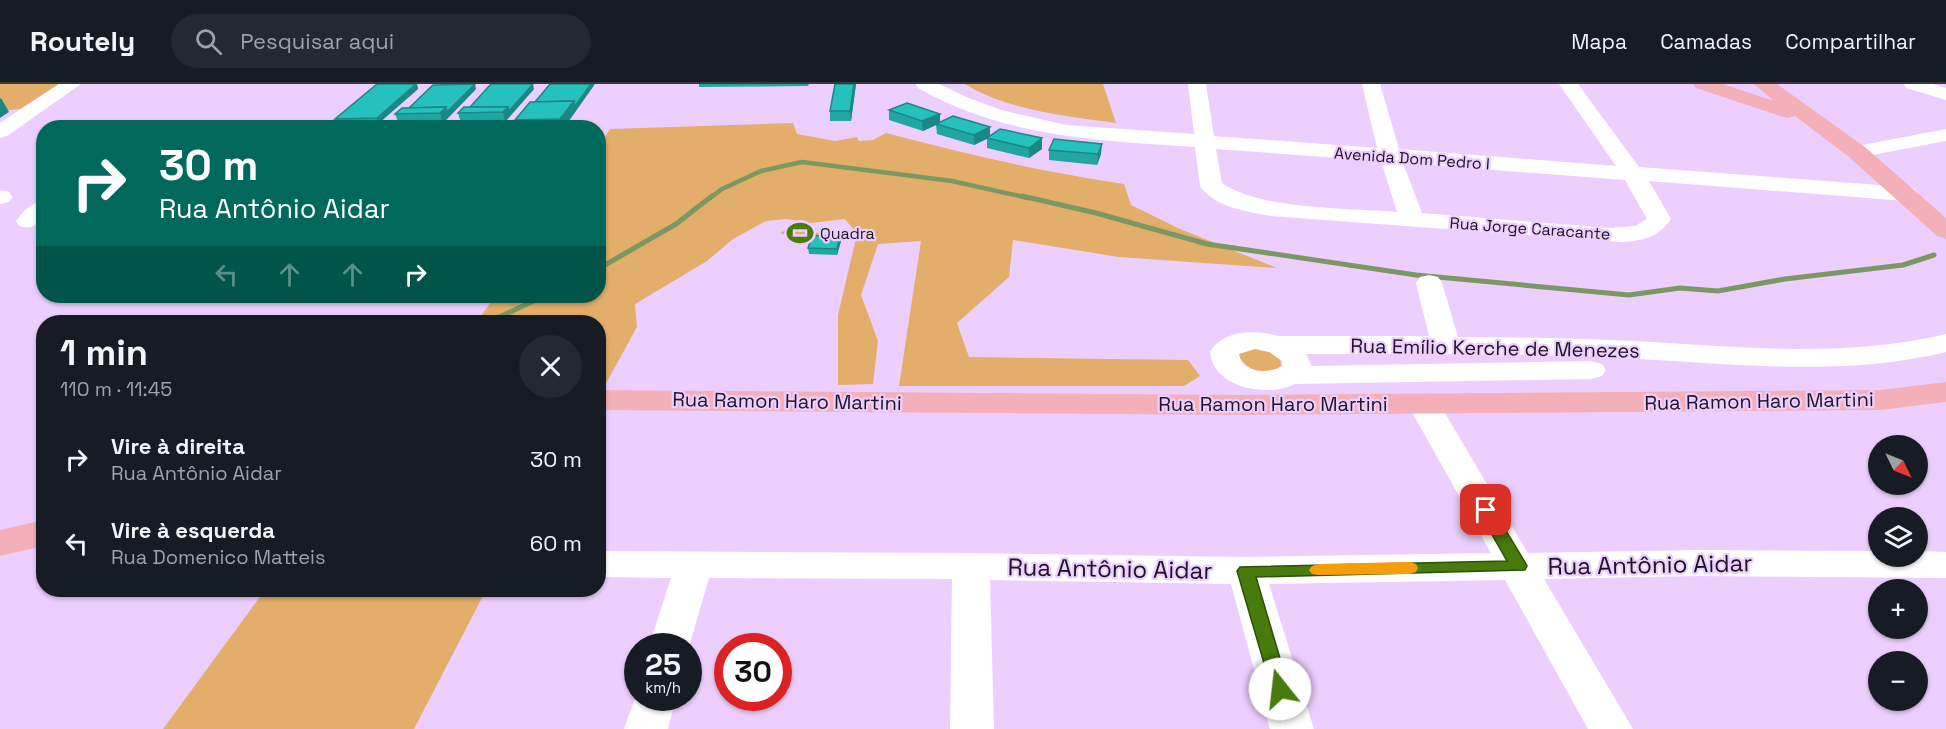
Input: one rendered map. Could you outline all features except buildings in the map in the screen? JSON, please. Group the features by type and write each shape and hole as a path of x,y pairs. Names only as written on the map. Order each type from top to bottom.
{"main road":[{"path":"1703,84 1761,88 1785,100 1821,127"},
{"path":"1761,88 1857,152 1946,231"},
{"name":"Rua Ramon Haro Martini","path":"606,400 1424,405 1881,400 1946,392"},
{"path":"0,543 36,535"}],"street":[{"path":"0,132 72,84"},
{"name":"Avenida Dom Pedro I","path":"925,84 962,103 1002,118 1066,131 1203,138 1900,188"},
{"name":"Avenida Dom Pedro I","path":"951,84 975,98 1067,123 1203,138"},
{"path":"1197,84 1211,186 1224,196 1246,205 1270,209 1412,219 1388,152 1371,84"},
{"name":"Rua Jorge Caracante","path":"1412,219 1609,236 1631,235 1647,230 1656,224 1659,219 1629,168 1568,84"},
{"path":"1912,84 1946,94"},
{"path":"1857,152 1946,135"},
{"path":"1429,284 1446,345"},
{"name":"Rua Emílio Kerche de Menezes","path":"1711,357 1678,368 1292,375 1283,379 1259,380 1235,373 1223,360 1223,354 1227,348 1234,344 1255,340 1278,345 1446,345 1670,352 1711,357 1815,358 1888,355 1922,350 1946,343"},
{"path":"1278,345 1287,350 1297,362 1297,369 1292,375"},
{"path":"1424,405 1611,729"},
{"name":"Rua Antônio Aidar","path":"606,564 971,566 1246,571 1698,563 1946,564"},
{"path":"674,633 694,565"},
{"path":"971,566 972,729"},
{"path":"1246,571 1292,729"},
{"path":"646,729 651,711"}],"shaded area":[{"path":"0,84 59,84 20,109 0,111"},
{"path":"965,84 1103,84 1116,123 1058,115 1019,106 982,93"},
{"path":"793,123 797,134 835,141 857,137 859,141 873,140 886,133 1004,162 1124,184 1131,205 1180,229 1277,268 1119,257 1013,240 1009,277 957,323 969,357 1188,360 1200,376 1184,386 899,386 921,241 878,244 861,295 878,341 873,384 838,385 838,315 857,234 845,219 811,223 786,219 766,221 733,239 707,261 635,304 637,327 606,383 606,315 482,315 490,303 606,303 606,135 610,129"},
{"name":"Quadra","path":"795,225 821,234 806,242 780,233"},
{"path":"1250,348 1264,349 1280,358 1281,366 1270,372 1252,369 1238,356"},
{"path":"260,597 482,597 414,729 163,729"}],"waterway":[{"path":"710,198 722,189 761,171 802,162 952,181 1028,198"},
{"path":"606,264 676,224 712,196"},
{"path":"1022,196 1096,213 1207,244 1416,275 1629,295 1680,288 1718,291 1785,279 1903,265 1934,255"},
{"path":"504,315 529,303"}],"slow traffic":[{"path":"1318,570 1410,568"}],"place":[{"name":"Quadra","path":"800,233"}],"route":[{"path":"1280,689 1246,571 1519,566 1486,510"}]}
